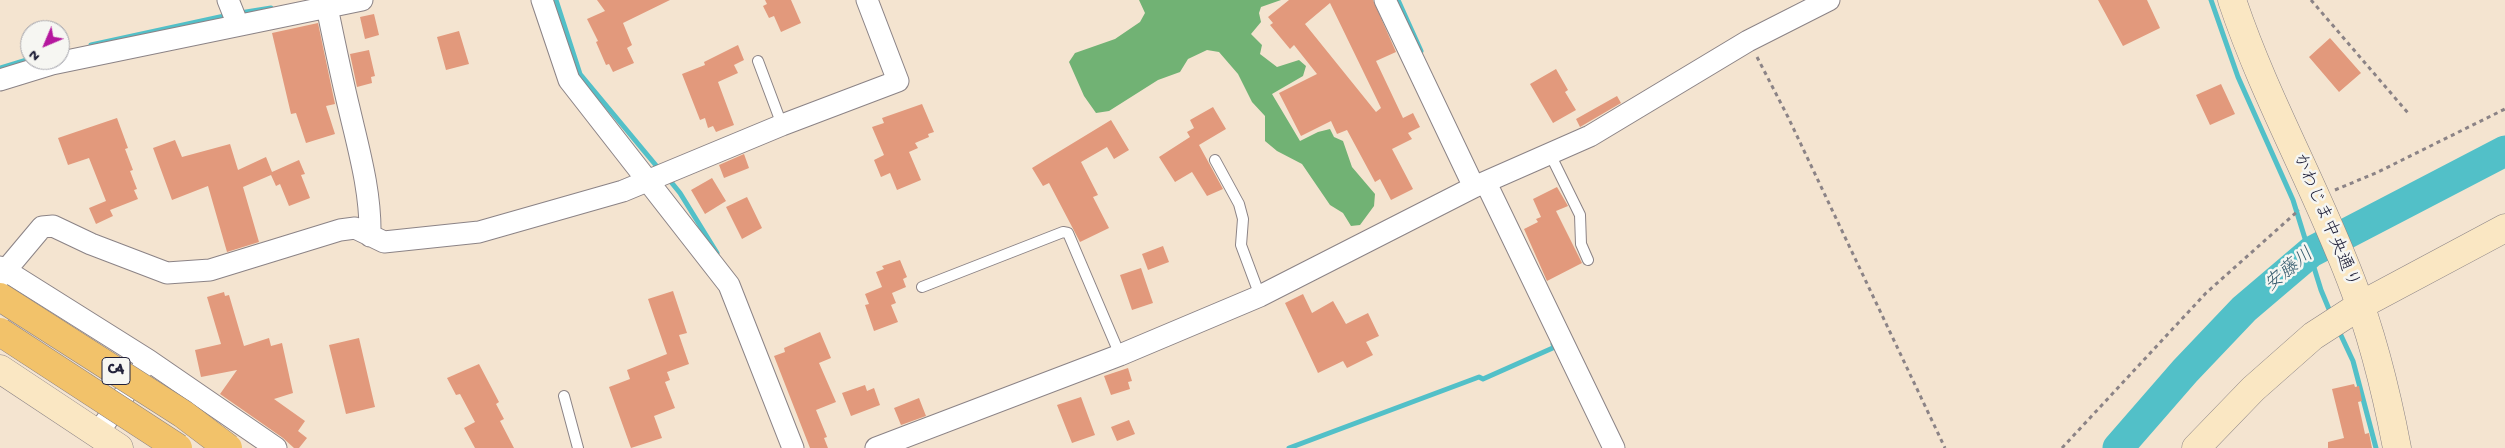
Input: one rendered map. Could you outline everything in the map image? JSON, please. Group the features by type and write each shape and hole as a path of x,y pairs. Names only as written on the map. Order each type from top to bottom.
{"highway":[{"name":"C4","path":"0,297 183,414 228,448"},
{"name":"C4","path":"0,332 178,448"}],"street":[{"path":"228,0 238,25"},
{"path":"0,80 52,64 362,0"},
{"path":"542,0 569,80 729,285 792,448"},
{"path":"276,448 148,360 2,271 42,227 53,226 91,244 167,273 210,270 340,230 356,228 384,242 479,232 622,191 782,125 898,81 867,0"},
{"path":"1385,0 1614,448"},
{"name":"かわじま中央通り","path":"2232,0 2361,305 2384,386 2397,448"},
{"path":"876,448 1120,355 1260,296 1480,185 1590,136 1748,41 1824,1"},
{"path":"327,7 349,108 362,154 370,218 370,236"},
{"path":"2196,448 2253,389 2314,336 2361,305 2505,228"},
{"path":"0,369 109,441 148,360"}],"lane":[{"path":"758,61 782,125"},
{"path":"1550,154 1580,215 1581,244 1588,260"},
{"path":"1215,160 1238,204 1243,219 1241,245 1260,296"},
{"path":"922,287 1063,232 1068,232 1120,355"},
{"path":"564,396 578,448"}],"path":[{"path":"2311,0 2408,113"},
{"path":"1748,41 1788,117 1945,448"},
{"path":"2062,448 2206,293 2293,214 2505,110"}],"green space":[{"path":"1139,0 1281,0 1261,7 1259,13 1261,22 1251,34 1262,45 1260,54 1277,67 1299,60 1306,66 1303,76 1272,94 1300,141 1318,132 1330,129 1334,137 1343,141 1352,167 1375,194 1374,206 1360,225 1351,226 1343,213 1330,205 1302,164 1277,151 1265,141 1265,116 1252,102 1238,74 1219,52 1207,50 1188,59 1180,72 1158,80 1109,111 1096,113 1084,96 1069,62 1075,53 1115,39 1140,22 1145,13"}],"building":[{"path":"597,0 670,0 623,23 632,45 627,48 634,63 613,72 609,64 606,65 596,42 598,41 587,19 605,11"},
{"path":"765,0 791,0 801,23 781,32 774,16 769,18 763,6 767,4"},
{"path":"1289,0 1373,0 1396,52 1376,61 1403,118 1413,113 1420,127 1408,133 1412,139 1392,149 1413,189 1391,200 1380,179 1375,182 1347,130 1337,134 1331,121 1301,136 1279,93 1317,74 1294,45 1290,49 1270,25 1273,23 1268,17","holes":["1330,3 1381,108 1376,112 1305,24"]},
{"path":"2098,0 2147,0 2160,28 2123,46"},
{"path":"374,14 379,35 365,39 360,17"},
{"path":"318,23 335,104 326,106 335,134 306,143 296,113 291,114 272,33"},
{"path":"459,31 469,64 446,70 437,37"},
{"path":"2330,38 2361,73 2339,92 2309,57"},
{"path":"738,45 744,60 734,65 738,73 718,82 734,125 716,132 713,126 708,128 705,118 700,120 682,74 705,65 704,62"},
{"path":"369,50 375,76 371,77 372,83 357,87 350,54"},
{"path":"1556,69 1568,90 1565,92 1576,110 1553,123 1530,84"},
{"path":"2221,84 2235,114 2210,125 2196,95"},
{"path":"1617,96 1621,103 1580,127 1576,119"},
{"path":"922,104 934,132 928,134 929,137 915,143 918,148 909,152 921,180 897,190 890,173 881,177 874,160 884,155 872,127 884,123 882,118"},
{"path":"1213,107 1226,129 1199,145 1223,189 1207,196 1192,172 1175,182 1159,157 1190,137 1187,132 1194,128 1190,120"},
{"path":"117,118 128,148 125,149 133,170 130,171 137,189 134,190 138,199 110,210 113,216 96,224 89,208 106,201 89,158 68,165 58,138"},
{"path":"1111,120 1129,150 1114,159 1107,147 1081,162 1098,195 1093,197 1109,228 1080,242 1049,183 1043,186 1032,168"},
{"path":"175,140 182,157 230,144 238,170 266,157 272,172 299,160 305,174 301,175 310,198 289,206 280,184 276,186 271,175 243,187 259,242 227,252 208,186 172,200 153,148"},
{"path":"744,154 749,168 724,178 719,165"},
{"path":"712,178 726,201 705,214 691,190"},
{"path":"1557,187 1568,206 1556,211 1582,263 1547,281 1524,229 1538,222 1536,219 1541,217 1533,199"},
{"path":"747,197 762,228 742,239 726,207"},
{"path":"1163,246 1169,262 1148,270 1142,254"},
{"path":"900,260 907,277 903,279 906,287 892,293 896,303 891,305 898,322 874,331 865,305 869,304 865,294 882,287 876,272 884,269 882,266"},
{"path":"1141,268 1153,303 1132,310 1120,275"},
{"path":"673,291 687,333 679,335 689,364 667,372 670,380 665,382 675,408 654,416 662,438 631,448 609,387 630,379 627,370 667,354 648,299"},
{"path":"224,292 225,296 229,295 244,346 269,338 271,346 282,343 293,393 274,399 305,421 298,431 307,438 299,448 294,448 283,438 220,394 237,370 201,377 195,350 221,344 207,297"},
{"path":"1303,294 1312,313 1333,301 1346,324 1368,313 1379,336 1366,342 1373,355 1347,368 1343,361 1318,373 1285,303"},
{"path":"820,332 831,358 819,363 836,402 816,410 827,437 824,438 828,448 810,448 774,356 785,352 784,348"},
{"path":"359,338 375,407 346,414 329,345"},
{"path":"479,364 499,402 496,404 504,419 500,421 514,448 475,448 464,428 475,422 460,394 456,395 447,378"},
{"path":"1128,368 1132,381 1128,382 1130,389 1111,395 1104,376"},
{"path":"2354,384 2355,387 2359,386 2362,401 2358,402 2365,434 2369,433 2372,448 2328,448 2328,442 2344,438 2332,389"},
{"path":"865,385 867,391 874,388 880,405 851,416 842,393"},
{"path":"1081,397 1095,435 1072,443 1057,405"},
{"path":"919,398 926,416 901,425 894,408"},
{"path":"1129,420 1135,434 1117,441 1111,427"}],"waterway":[{"path":"556,0 580,74 659,169"},
{"path":"1398,0 1421,51"},
{"path":"2211,0 2238,77 2293,200 2321,290 2331,314"},
{"path":"240,13 271,8"},
{"path":"91,45 229,15"},
{"path":"0,68 20,62"},
{"name":"安藤川","path":"2118,448 2185,371 2244,309 2311,252 2505,151"},
{"path":"667,177 680,193 717,253"},
{"path":"2338,329 2353,361 2376,448"},
{"path":"1289,448 1479,377 1483,379 1555,347 1553,344"}]}
